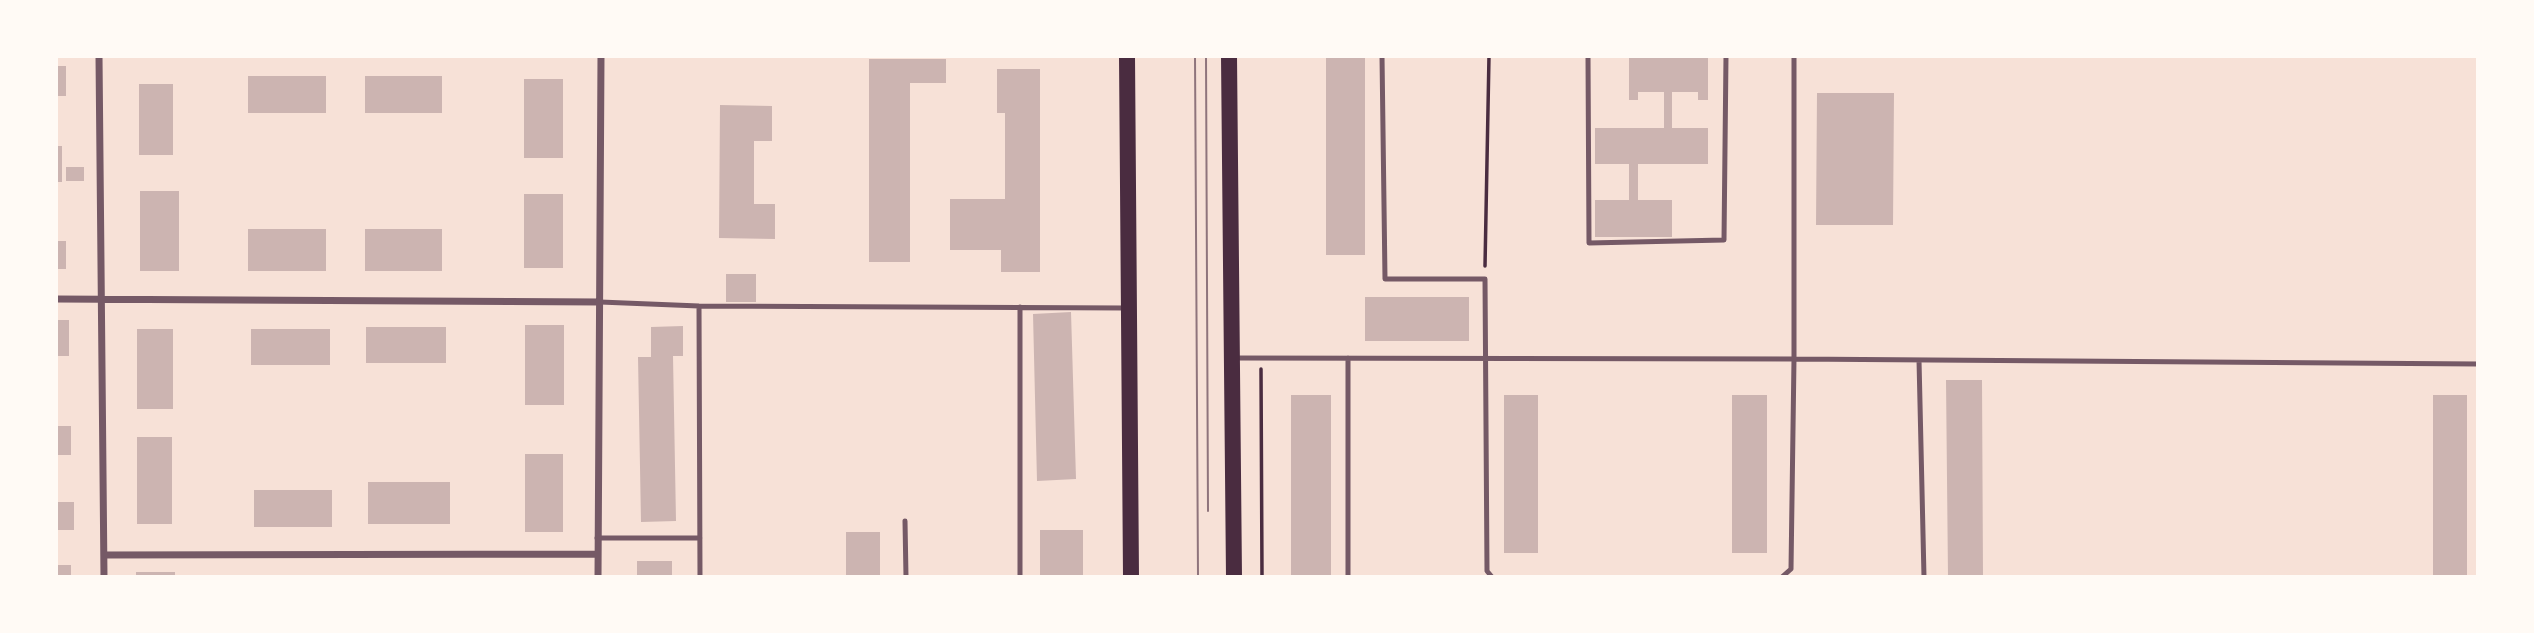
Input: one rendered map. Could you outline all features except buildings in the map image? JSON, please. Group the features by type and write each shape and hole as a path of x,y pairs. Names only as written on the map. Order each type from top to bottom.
{"main road":[{"path":"1127,56 1131,577"},
{"path":"1229,56 1234,577"}],"street":[{"path":"99,56 104,577"},
{"path":"598,577 601,56"},
{"path":"56,299 600,302"},
{"path":"104,555 598,554"}],"lane":[{"path":"1382,56 1385,279 1485,279 1487,571 1492,577"},
{"path":"1588,56 1589,243 1724,240 1726,56"},
{"path":"1782,577 1791,569 1794,56"},
{"path":"600,302 699,306 1127,308"},
{"path":"699,306 700,577"},
{"path":"1020,307 1020,577"},
{"path":"1231,358 2478,364"},
{"path":"1348,358 1348,577"},
{"path":"1919,360 1924,577"},
{"path":"905,522 906,577"},
{"path":"597,538 700,538"}],"path":[{"path":"1485,279 1489,56"},
{"path":"1261,358 1262,577"}],"tram line":[{"path":"1195,56 1198,577"},
{"path":"1206,56 1208,511"}]}
